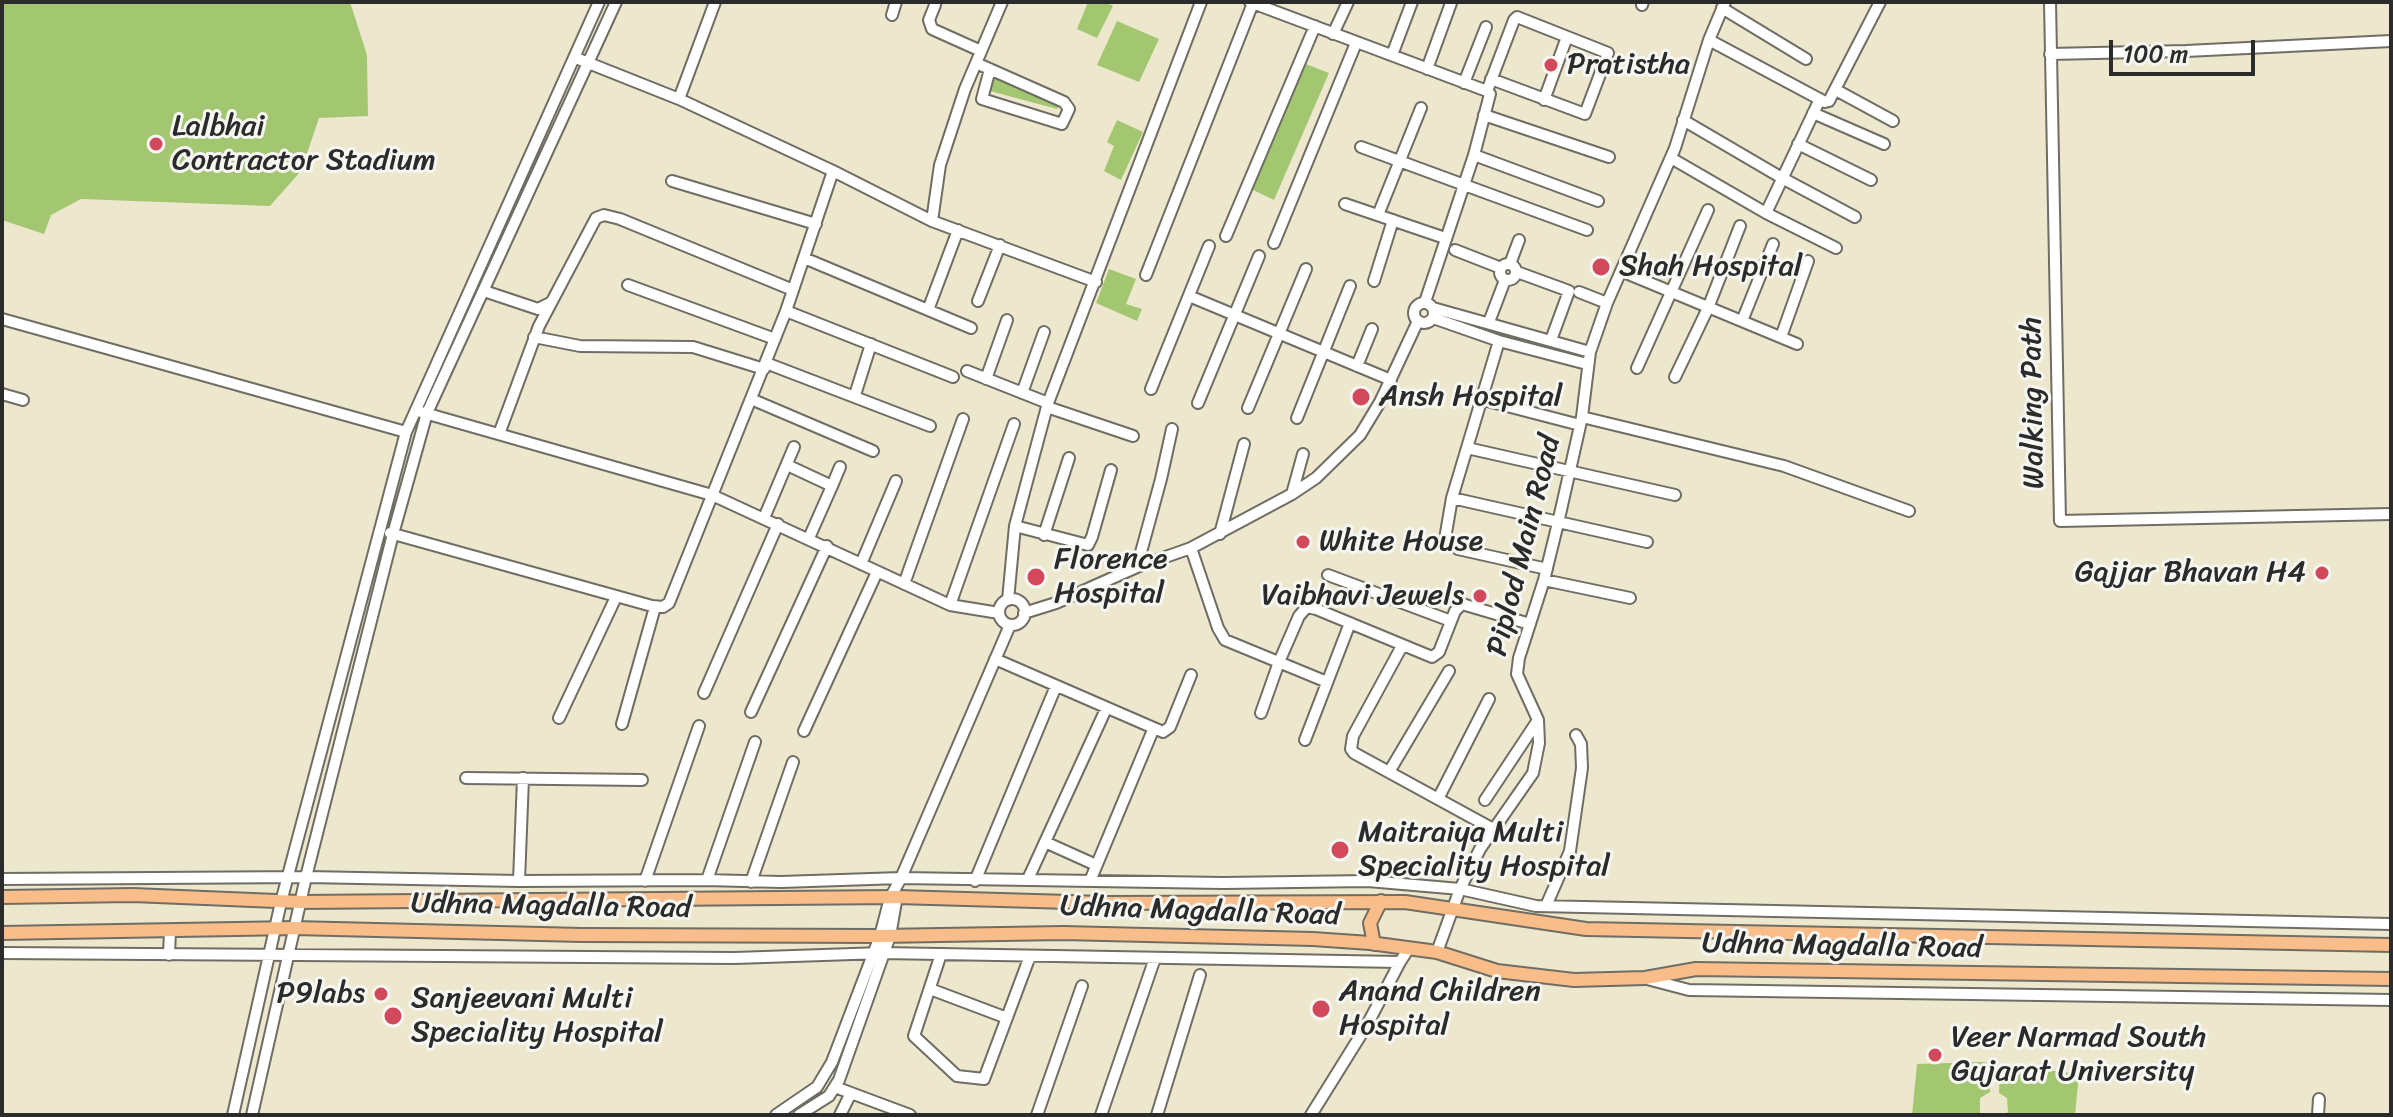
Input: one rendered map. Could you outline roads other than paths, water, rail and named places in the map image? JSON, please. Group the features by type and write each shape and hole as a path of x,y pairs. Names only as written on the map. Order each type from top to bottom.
{"main road":[{"name":"Udhna Magdalla Road","path":"2,897 133,895 281,902 893,897 1104,903 1381,901 1455,908 1586,929 2391,945"},
{"path":"1374,944 1370,923 1381,901"},
{"name":"Udhna Magdalla Road","path":"2,933 276,928 582,935 1063,933 1313,939 1374,944 1437,952 1497,971 1574,980 1645,978 1696,969 2391,979"}],"street":[{"path":"233,1115 287,878 406,432 599,2"},
{"path":"252,1115 306,877 427,413 616,2"},
{"path":"679,99 715,2"},
{"path":"892,15 896,2"},
{"path":"932,221 940,165 976,63 1002,2"},
{"path":"1008,600 1015,526 1048,405 1201,2"},
{"path":"1333,34 1348,2"},
{"path":"1392,55 1412,2"},
{"path":"1709,40 1829,101 1880,2"},
{"name":"Walking Path","path":"2050,2 2060,521 2391,514"},
{"path":"1146,275 1257,3 1487,91"},
{"path":"1427,69 1451,3"},
{"path":"935,5 929,20 932,29 981,51"},
{"path":"1723,5 1806,59"},
{"name":"Piplod Main Road","path":"1437,952 1460,889 1493,829 1533,773 1539,743 1538,720 1517,674 1519,658 1558,523 1581,421 1587,364 1607,303 1671,158 1723,5"},
{"path":"1491,79 1583,114 1587,112 1608,53 1515,18 1491,79 1487,91 1489,100 1474,155 1445,238 1430,309 1424,323 1418,321 1413,312 1415,306 1430,309 1489,322 1590,352"},
{"path":"1226,236 1315,26"},
{"path":"1464,83 1486,27"},
{"path":"1544,100 1567,37"},
{"path":"2050,54 2391,41"},
{"path":"1274,243 1356,43"},
{"path":"576,58 679,99 932,221 1096,282"},
{"path":"976,63 990,69 1068,104 1062,124 982,99 990,69"},
{"path":"1836,90 1893,121"},
{"path":"1766,213 1820,99"},
{"path":"1378,215 1421,108"},
{"path":"1813,113 1884,144"},
{"path":"1484,115 1609,157"},
{"path":"1683,120 1855,217"},
{"path":"1798,144 1871,180"},
{"path":"1361,147 1587,230"},
{"path":"1474,155 1598,201"},
{"path":"1671,158 1766,213 1836,248"},
{"path":"380,531 616,597 663,607 672,597 765,366 833,171"},
{"path":"672,181 816,224"},
{"path":"1345,204 1445,238"},
{"path":"1637,368 1708,210"},
{"path":"499,434 534,337 550,303 592,222 604,215 793,290"},
{"path":"1374,281 1393,220"},
{"path":"1675,377 1708,308 1740,226"},
{"path":"928,310 958,230"},
{"path":"1489,322 1505,280 1512,279 1509,268 1519,240"},
{"path":"1742,321 1773,244"},
{"path":"978,301 1000,245"},
{"path":"1151,389 1209,246"},
{"path":"1455,250 1569,291 1551,340"},
{"path":"1198,403 1259,256"},
{"path":"804,258 971,328"},
{"path":"1781,337 1808,261"},
{"path":"1248,408 1306,269"},
{"path":"1621,271 1797,344"},
{"path":"628,285 775,339"},
{"path":"1297,418 1350,286"},
{"path":"484,291 538,309 550,303"},
{"path":"1579,292 1607,303"},
{"path":"1189,296 1391,380"},
{"path":"1430,309 1499,341 1587,364"},
{"path":"786,311 953,377"},
{"path":"2,319 406,432"},
{"path":"986,379 1007,320"},
{"path":"1024,613 1019,602 1008,600 1001,605 999,613 1002,621 1010,625 1018,623 1024,613 1191,548 1292,494 1338,460 1360,435 1391,380 1418,321"},
{"path":"1357,366 1372,329"},
{"path":"1022,393 1044,332"},
{"path":"534,337 580,346 693,347 855,395 930,426"},
{"path":"1499,341 1452,498 1445,526 1448,540 1466,551 1630,598"},
{"path":"855,395 871,344"},
{"path":"967,371 1133,436"},
{"path":"2,394 23,400"},
{"path":"751,399 873,451"},
{"path":"1480,399 1784,466 1909,511"},
{"path":"415,410 712,495 950,605 999,613"},
{"path":"904,584 963,419"},
{"path":"950,605 1014,424"},
{"path":"1137,567 1172,429"},
{"path":"1220,534 1244,444"},
{"path":"764,518 794,447"},
{"path":"1467,448 1675,495"},
{"path":"1292,494 1303,454"},
{"path":"1044,535 1069,458"},
{"path":"787,465 832,486"},
{"path":"809,538 840,467"},
{"path":"1015,526 1088,545 1111,470"},
{"path":"861,564 896,481"},
{"path":"1452,498 1647,542"},
{"path":"704,693 778,524"},
{"path":"751,712 827,546"},
{"path":"1191,548 1221,636 1231,644 1327,682"},
{"path":"804,731 877,572"},
{"path":"1328,575 1451,621"},
{"path":"559,718 616,597"},
{"path":"1261,713 1279,662 1299,616 1307,607 1423,655 1435,656 1458,606 1467,604 1530,624"},
{"path":"622,724 655,607"},
{"path":"1305,740 1350,623"},
{"path":"776,1115 817,1087 826,1076 885,936 893,897 1010,625"},
{"path":"1402,646 1351,742 1354,753 1493,829"},
{"path":"995,659 1163,732 1170,727 1191,675"},
{"path":"1389,772 1449,671"},
{"path":"975,881 1056,686"},
{"path":"1438,799 1489,699"},
{"path":"1028,879 1106,709"},
{"path":"1485,800 1538,720"},
{"path":"645,881 699,726"},
{"path":"1090,881 1153,730"},
{"path":"1546,906 1570,851 1582,768 1581,744 1576,735"},
{"path":"707,880 755,742"},
{"path":"751,882 793,762"},
{"path":"466,778 642,780"},
{"path":"519,881 523,778"},
{"path":"1045,842 1096,865"},
{"path":"2,879 306,877 751,882 901,878 975,881 1368,881 1460,889 1546,906 2391,924"},
{"path":"169,955 170,930"},
{"path":"1311,1115 1367,1025 1409,948"},
{"path":"2,953 735,958 877,953 1400,962"},
{"path":"799,1115 829,1096 835,1087 877,953"},
{"path":"941,954 914,1036 957,1076 984,1079 1030,956"},
{"path":"1101,1115 1155,958"},
{"path":"1157,1115 1200,975"},
{"path":"1645,978 1689,990 2391,1000"},
{"path":"1037,1115 1082,986"},
{"path":"930,989 1007,1018"},
{"path":"835,1087 910,1115"},
{"path":"840,1115 851,1093"},
{"path":"2318,1115 2319,1099"}],"place":[{"name":"Pratistha","path":"1551,65"},
{"name":"Lalbhai Contractor Stadium","path":"156,144"},
{"name":"Shah Hospital","path":"1601,267"},
{"name":"Ansh Hospital","path":"1361,397"},
{"name":"White House","path":"1303,542"},
{"name":"Gajjar Bhavan H4","path":"2322,573"},
{"name":"Florence Hospital","path":"1036,577"},
{"name":"Vaibhavi Jewels","path":"1480,596"},
{"name":"Maitraiya Multi Speciality Hospital","path":"1340,850"},
{"name":"P9labs","path":"381,994"},
{"name":"Anand Children Hospital","path":"1321,1009"},
{"name":"Sanjeevani Multi Speciality Hospital","path":"393,1016"},
{"name":"Veer Narmad South Gujarat University","path":"1935,1055"}]}
